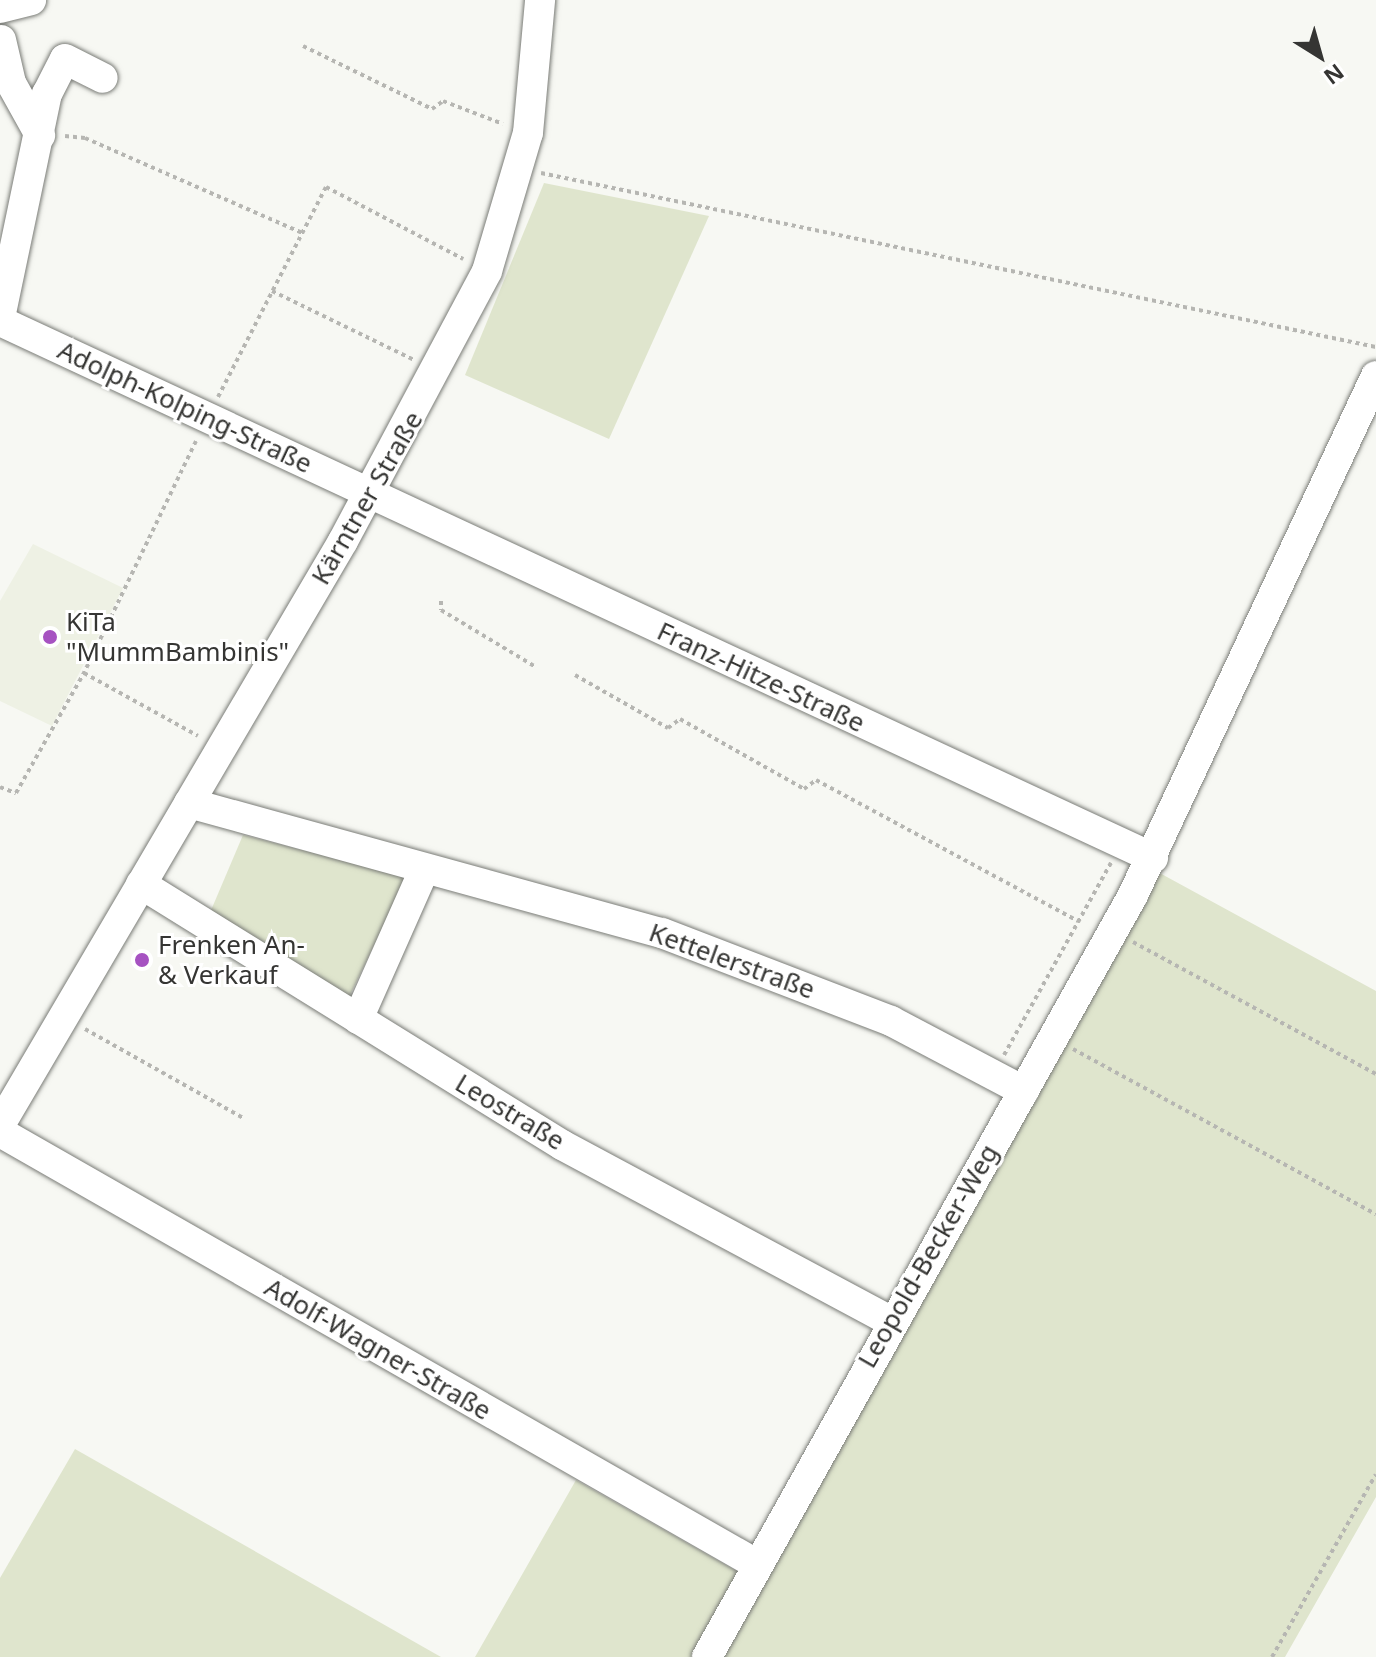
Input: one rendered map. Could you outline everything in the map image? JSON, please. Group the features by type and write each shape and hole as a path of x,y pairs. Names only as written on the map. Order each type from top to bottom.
{"street":[{"path":"0,8 31,0"},
{"name":"Kärntner Straße","path":"0,1125 370,494 487,271 528,133 540,0"},
{"path":"1,40 11,83 40,135"},
{"path":"0,319 47,94 65,59 103,78"},
{"name":"Adolph-Kolping-Straße","path":"0,319 370,494"},
{"name":"Leopold-Becker-Weg","path":"707,1657 889,1320 1024,1091 1153,858 1376,376"},
{"name":"Franz-Hitze-Straße","path":"370,494 1153,858"},
{"name":"Kettelerstraße","path":"189,803 662,933 891,1021 1024,1091"},
{"path":"358,1019 424,870"},
{"name":"Leostraße","path":"141,884 562,1145 889,1320"},
{"name":"Adolf-Wagner-Straße","path":"0,1132 756,1564"}],"path":[{"path":"303,46 432,109 443,101 528,133"},
{"path":"40,135 85,138 302,233"},
{"path":"519,168 1376,347"},
{"path":"0,787 16,793 84,673 207,418 326,187 487,271"},
{"path":"272,291 437,371"},
{"path":"441,601 441,610 536,667"},
{"path":"84,673 220,748"},
{"path":"575,675 668,728 680,719 804,789 816,780 1078,921"},
{"path":"993,1074 1121,844"},
{"path":"1113,932 1376,1074"},
{"path":"65,1018 243,1118"},
{"path":"1053,1039 1376,1214"},
{"path":"1272,1657 1376,1474"}],"shaded area":[{"name":"KiTa \"MummBambinis\"","path":"33,544 123,588 52,726 0,701 0,601"}],"green space":[{"path":"544,183 709,216 609,439 465,375"},
{"path":"243,835 407,877 349,997 209,915"},
{"path":"1156,871 1376,991 1376,1497 1285,1657 475,1657 576,1480 763,1586"},
{"path":"75,1449 441,1657 0,1657 0,1578"}],"place":[{"name":"KiTa \"MummBambinis\"","path":"50,637"},
{"name":"Frenken An- & Verkauf","path":"142,960"}]}
